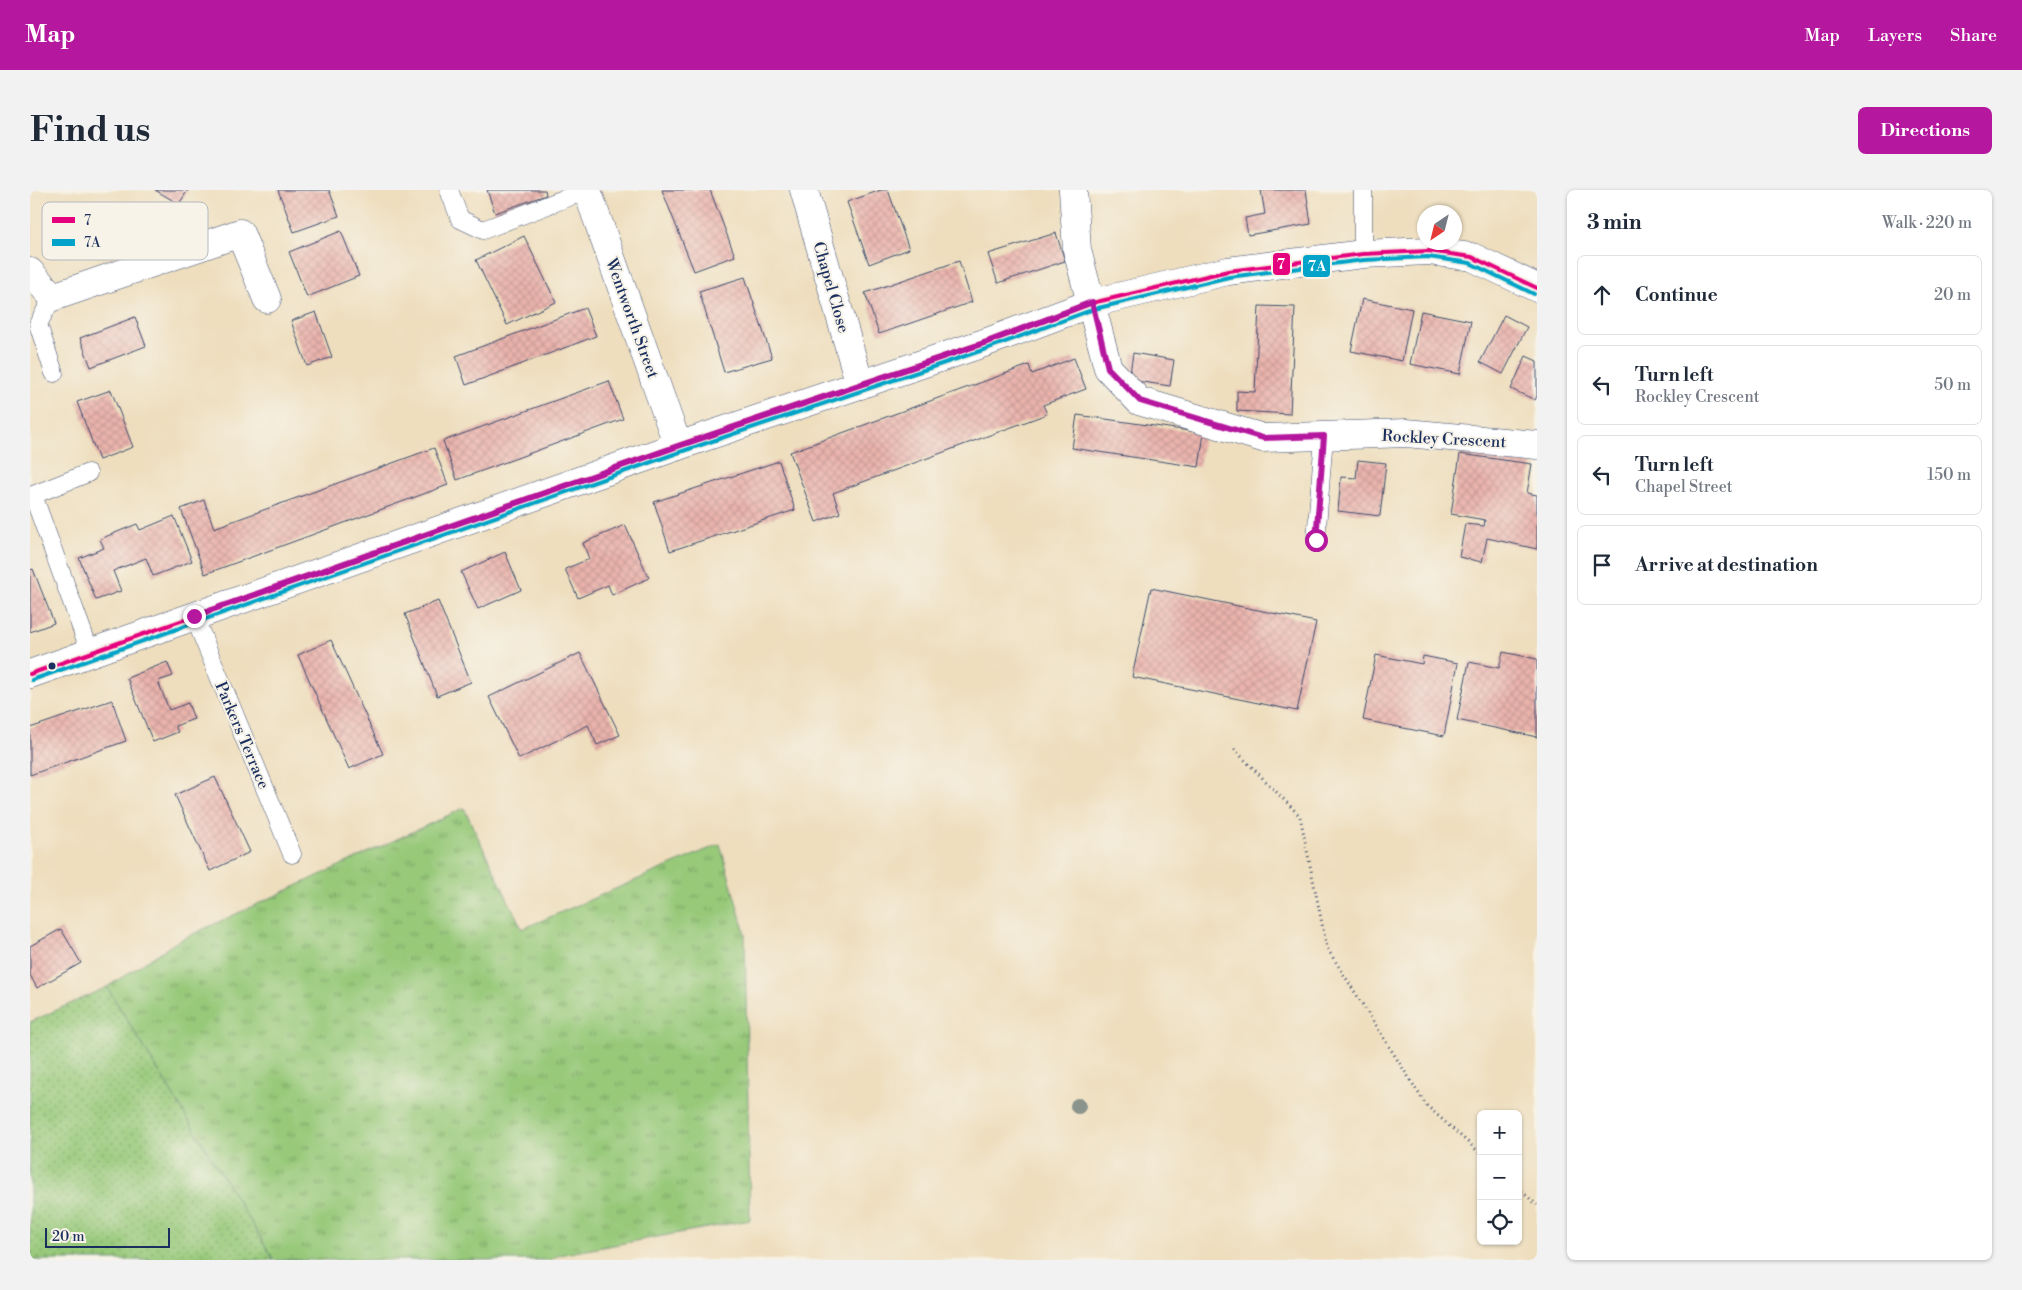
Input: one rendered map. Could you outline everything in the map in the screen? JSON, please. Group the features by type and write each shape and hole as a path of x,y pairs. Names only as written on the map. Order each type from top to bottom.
{"street":[{"name":"Wentworth Street","path":"587,190 678,446"},
{"name":"Chapel Close","path":"804,190 860,385"},
{"name":"Rockley Crescent","path":"1073,190 1077,250 1108,368 1140,401 1263,438 1406,433 1537,444"},
{"path":"208,244 240,233 267,299"},
{"path":"30,674 678,446 987,342 1092,302 1228,271 1363,254 1428,251 1472,257 1537,288"},
{"path":"30,272 54,297 162,260"}],"lane":[{"path":"449,190 460,219 483,230 587,190"},
{"path":"1363,190 1363,254"},
{"path":"54,297 38,324 54,373"},
{"path":"1316,540 1324,436"},
{"path":"88,473 32,495 90,652"},
{"name":"Parkers Terrace","path":"194,616 292,854"}],"path":[{"path":"1234,749 1300,816 1327,948 1426,1105 1477,1150"},
{"path":"1522,1192 1537,1205"}],"green space":[{"path":"464,808 522,929 720,844 745,934 750,1220 559,1255 551,1260 274,1260 107,987 178,941"},
{"path":"107,987 274,1260 30,1260 30,1022"}],"building":[{"path":"155,190 188,190 180,202 176,202"},
{"path":"278,190 329,190 339,216 294,232"},
{"path":"487,190 545,190 546,195 495,213"},
{"path":"662,190 710,190 735,256 694,271"},
{"path":"881,190 888,190 909,249 869,264 847,202"},
{"path":"1261,190 1306,190 1311,224 1248,235 1245,218 1265,214"},
{"path":"341,231 359,276 307,297 289,252"},
{"path":"1056,233 1065,261 998,283 988,254"},
{"path":"524,236 556,302 507,325 476,260"},
{"path":"959,261 972,302 879,334 865,293"},
{"path":"745,277 772,358 724,372 699,291"},
{"path":"1362,299 1412,309 1402,361 1351,351"},
{"path":"1259,306 1295,307 1290,414 1237,411 1237,391 1255,392"},
{"path":"585,308 596,336 466,385 456,356"},
{"path":"1421,311 1471,321 1460,374 1410,364"},
{"path":"316,312 332,357 307,366 291,321"},
{"path":"1504,315 1527,327 1503,374 1480,362"},
{"path":"135,317 146,346 91,367 80,338"},
{"path":"1133,353 1174,360 1170,386 1129,380"},
{"path":"1526,356 1537,361 1537,396 1535,400 1511,389"},
{"path":"1074,358 1086,389 1043,405 1047,414 833,493 840,513 816,522 790,452 1029,365 1032,374"},
{"path":"609,381 623,419 457,480 443,441"},
{"path":"111,390 133,447 99,460 77,402"},
{"path":"1077,415 1204,433 1199,467 1072,448"},
{"path":"434,448 448,485 205,574 181,509 204,500 214,528"},
{"path":"1460,454 1532,464 1527,493 1537,495 1537,549 1487,538 1482,562 1459,557 1465,524 1484,526 1485,520 1451,514"},
{"path":"1358,460 1386,463 1380,516 1338,511 1341,477 1356,478"},
{"path":"779,461 795,510 670,551 654,502"},
{"path":"174,516 192,561 153,576 146,558 113,571 121,591 96,600 79,558 104,548 100,539 137,524 140,530"},
{"path":"625,525 649,578 612,595 608,585 578,598 565,569 589,559 583,543"},
{"path":"505,552 521,590 478,609 461,572"},
{"path":"33,569 54,623 30,632 30,570"},
{"path":"1151,588 1316,622 1297,711 1132,677"},
{"path":"438,601 471,682 437,696 405,614"},
{"path":"331,640 383,754 349,769 298,655"},
{"path":"1503,652 1537,659 1537,737 1457,720 1469,662 1499,668"},
{"path":"580,653 620,735 597,745 588,725 519,759 489,697"},
{"path":"1376,655 1422,664 1423,656 1458,663 1444,736 1363,720"},
{"path":"167,662 173,676 158,681 169,710 188,703 194,719 175,726 178,732 153,742 127,678"},
{"path":"112,700 126,741 30,775 30,728"},
{"path":"215,777 250,852 210,871 175,795"},
{"path":"61,929 81,963 37,988 30,975 30,946"}],"transit line":[{"name":"7","path":"30,674 678,446 987,342 1092,303 1228,271 1363,254 1428,251 1472,257 1537,288"},
{"name":"7A","path":"32,680 680,452 989,348 1094,309 1229,277 1364,260 1428,257 1470,263 1534,294"}],"route":[{"path":"194,616 678,446 987,342 1092,302 1108,368 1140,401 1263,438 1324,436 1316,540"}]}
